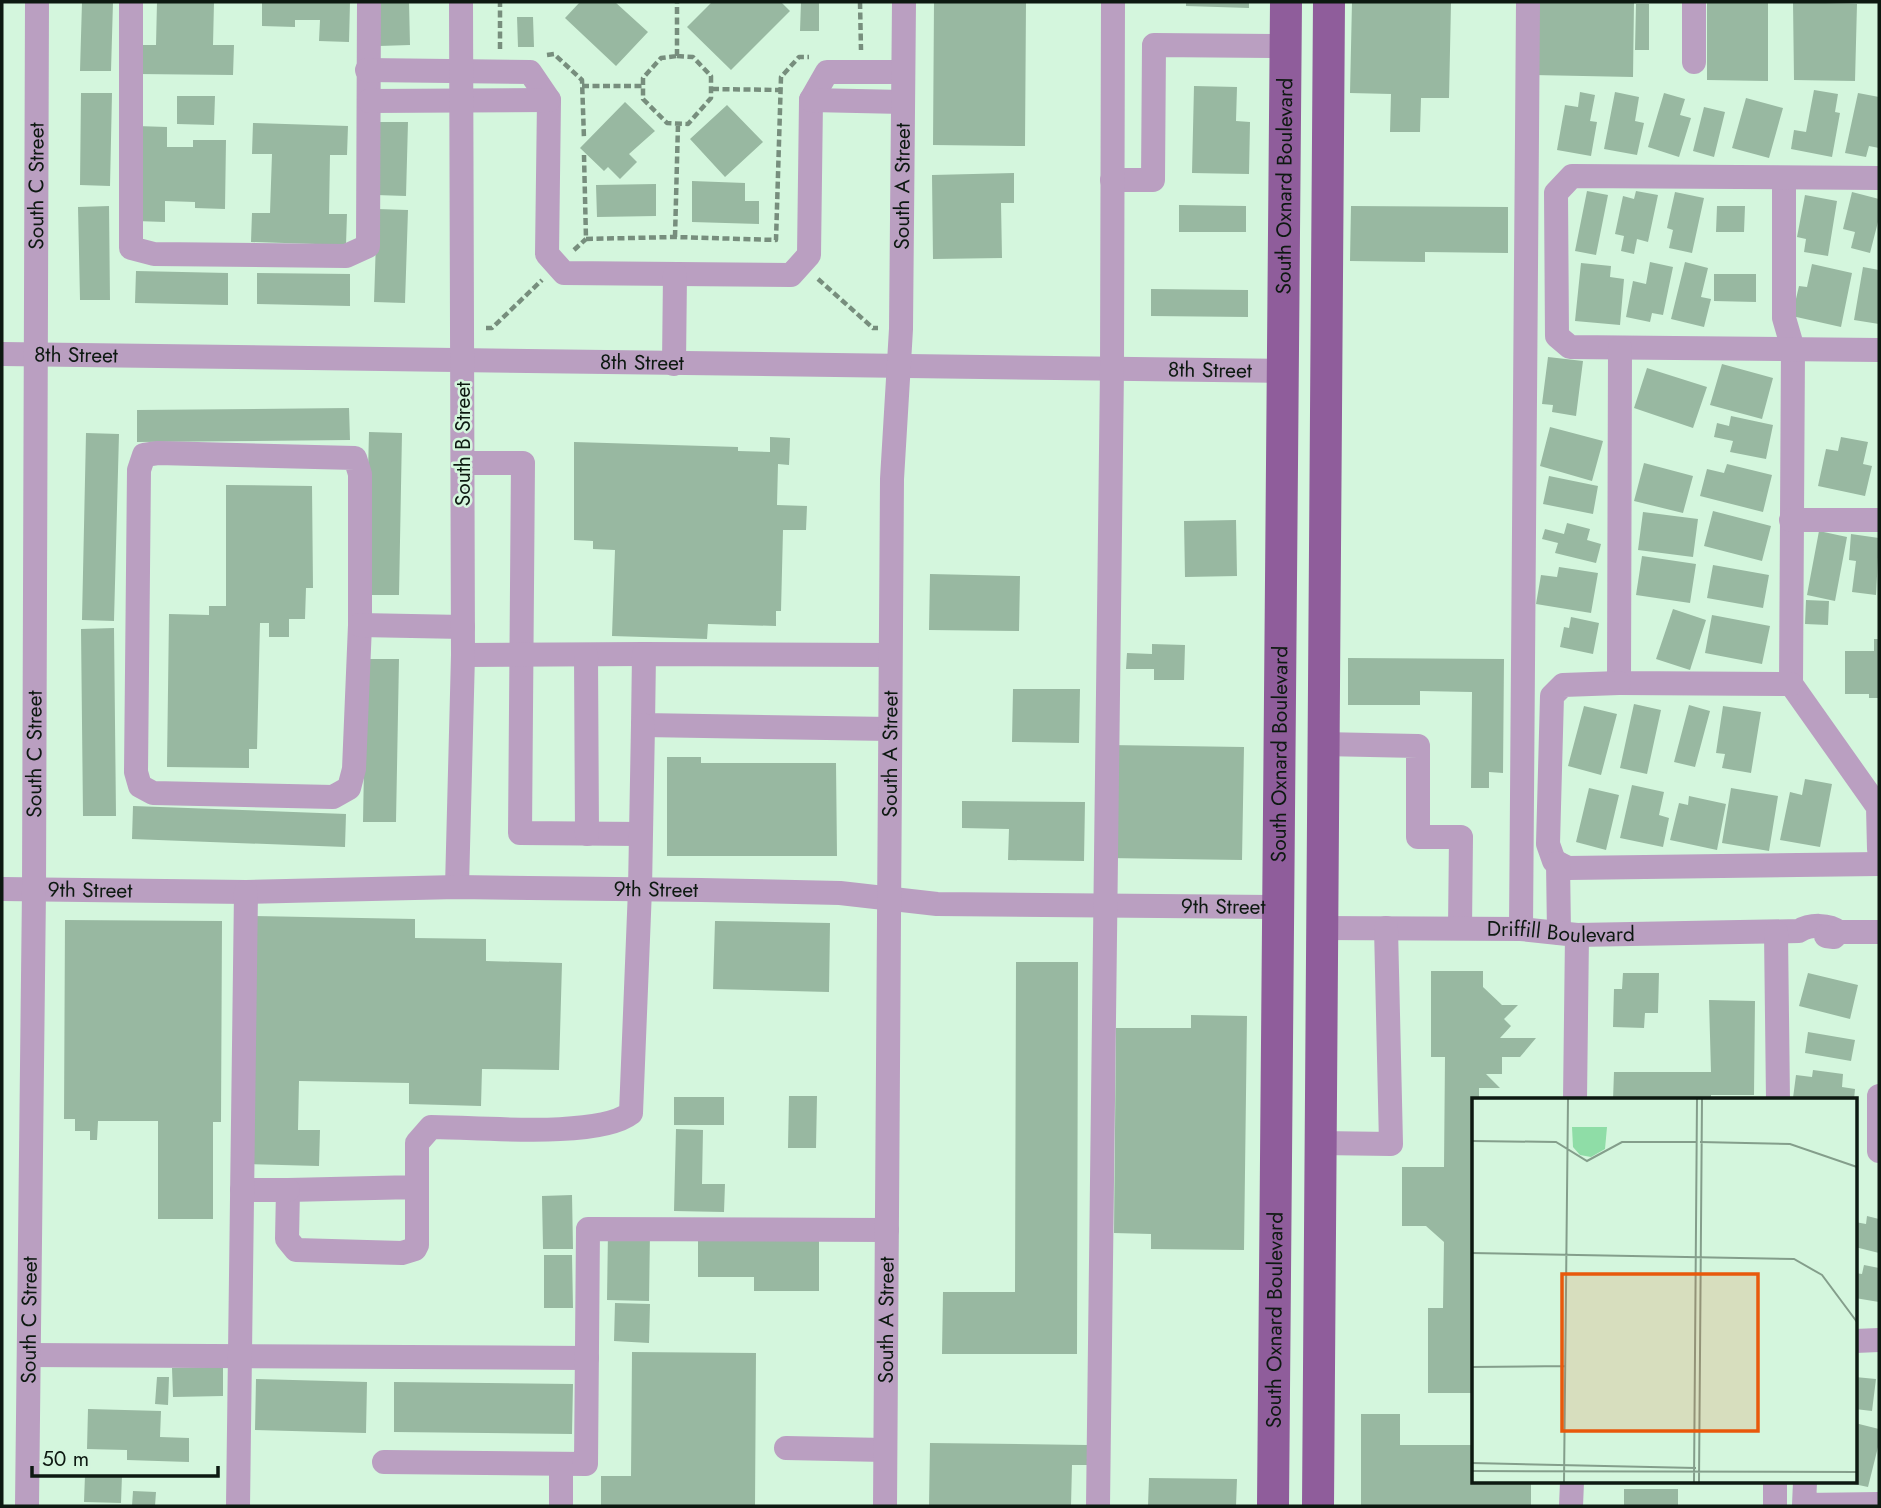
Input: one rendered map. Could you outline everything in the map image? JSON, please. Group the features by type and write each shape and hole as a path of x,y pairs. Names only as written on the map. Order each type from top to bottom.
{"main road":[{"name":"South Oxnard Boulevard","path":"1273,1506 1286,2"},
{"name":"South Oxnard Boulevard","path":"1318,1506 1329,2"},
{"path":"1278,907 1321,928"}],"street":[{"name":"South C Street","path":"27,1506 34,890 33,355 37,2"},
{"path":"131,2 131,248 154,254 346,256 368,246 369,2"},
{"name":"South B Street","path":"457,887 463,655 461,2"},
{"name":"South A Street","path":"884,1506 890,655 897,366 901,329 904,2"},
{"path":"1098,1506 1103,905 1112,369 1113,2"},
{"path":"1521,929 1528,2"},
{"path":"1694,2 1694,62"},
{"path":"1112,180 1153,180 1154,45 1286,46"},
{"path":"367,70 530,72 549,100 547,254 564,273 791,275 809,255 811,100 827,72 903,72"},
{"path":"369,101 549,100"},
{"path":"811,100 903,102"},
{"path":"1879,178 1572,176 1556,193 1557,336 1570,347 1879,349"},
{"path":"1784,178 1784,318 1793,349 1791,684 1878,807 1879,849"},
{"path":"674,364 675,274"},
{"path":"1619,683 1620,348"},
{"name":"8th Street","path":"2,354 463,362 1282,370"},
{"path":"144,455 355,458 360,474 360,625 354,769 349,788 333,797 153,793 140,786 136,772 139,470 144,455"},
{"path":"463,463 523,463 520,833 640,834"},
{"path":"1791,520 1879,520"},
{"path":"360,625 463,627"},
{"path":"288,1190 287,1239 296,1250 402,1253 417,1245 417,1143 431,1127 579,1128 613,1123 631,1113 640,889 644,654"},
{"path":"463,655 890,655"},
{"path":"586,655 587,834"},
{"path":"1575,1098 1568,934 1558,863 1548,844 1552,696 1563,685 1791,684"},
{"path":"643,725 890,729"},
{"path":"1322,744 1418,747 1418,837 1461,837 1460,928"},
{"path":"1558,863 1568,868 1879,864"},
{"name":"9th Street","path":"2,889 246,892 457,887 640,889 840,893 937,904 1278,907"},
{"path":"238,1506 246,892"},
{"name":"Driffill Boulevard","path":"1321,928 1521,929 1568,934 1787,931 1805,936 1834,937 1839,932 1879,932"},
{"path":"1320,1143 1391,1144 1386,928"},
{"path":"1778,1098 1787,931"},
{"path":"1879,1096 1879,1150"},
{"path":"242,1190 417,1187"},
{"path":"384,1462 586,1464 588,1229 887,1230"},
{"path":"1856,1341 1879,1340"},
{"path":"29,1355 587,1358"},
{"path":"786,1448 885,1450"},
{"path":"561,1464 561,1506"},
{"path":"1571,1506 1572,1484"},
{"path":"1775,1484 1775,1506"},
{"path":"1805,1484 1804,1505 1879,1504"}],"path":[{"path":"677,2 677,57"},
{"path":"693,57 711,76 712,89 711,98 688,124 678,124 667,123 643,99 642,86 643,78 661,58 693,57"},
{"path":"776,240 780,77"},
{"path":"582,86 642,86"},
{"path":"712,89 780,90"},
{"path":"675,237 678,124"},
{"path":"584,155 586,239"},
{"path":"463,327 492,328 586,239 675,237 776,240 873,328 901,329"}],"building":[{"path":"82,2 113,2 111,71 80,71"},
{"path":"157,2 214,2 213,45 234,45 233,75 138,74 139,45 156,45"},
{"path":"262,2 350,2 349,42 319,41 320,20 295,20 295,27 262,26"},
{"path":"378,2 409,2 410,45 379,46"},
{"path":"580,2 615,2 648,32 616,66 565,18"},
{"path":"712,2 781,2 790,11 731,70 687,27"},
{"path":"801,2 819,2 819,31 800,31"},
{"path":"934,2 1026,2 1025,146 933,145"},
{"path":"1186,2 1249,2 1249,8 1186,6"},
{"path":"1352,2 1451,3 1449,98 1421,98 1420,132 1390,132 1391,94 1350,93"},
{"path":"1534,2 1634,2 1633,77 1533,75"},
{"path":"1707,2 1768,2 1768,81 1707,80"},
{"path":"1793,2 1857,4 1855,81 1794,80"},
{"path":"1636,4 1649,4 1649,50 1635,50"},
{"path":"517,17 533,17 534,47 518,47"},
{"path":"1194,86 1237,87 1236,121 1250,122 1249,174 1192,173"},
{"path":"1814,90 1838,94 1835,112 1840,113 1832,157 1791,149 1794,130 1806,132"},
{"path":"1580,92 1595,95 1590,121 1597,122 1591,156 1557,150 1565,105 1578,107"},
{"path":"1615,92 1639,97 1635,121 1644,123 1637,155 1604,149"},
{"path":"81,93 112,93 110,186 80,185"},
{"path":"1664,93 1685,99 1680,115 1691,118 1679,157 1648,147"},
{"path":"1858,93 1879,97 1879,148 1869,146 1866,157 1845,153"},
{"path":"177,96 215,96 214,125 177,124"},
{"path":"1746,98 1783,108 1769,158 1732,148"},
{"path":"625,102 655,131 629,154 637,162 620,179 608,167 604,171 580,148"},
{"path":"727,105 763,142 725,177 690,139"},
{"path":"1704,107 1725,112 1714,157 1693,151"},
{"path":"377,122 408,122 406,196 376,195"},
{"path":"253,123 348,126 347,155 330,155 329,214 347,214 346,245 251,242 252,213 270,213 272,154 252,154"},
{"path":"137,126 167,127 167,147 193,147 193,140 226,140 225,209 195,208 195,202 165,201 165,222 136,221"},
{"path":"1014,173 1014,203 1001,203 1002,258 933,259 932,175"},
{"path":"692,181 745,183 745,201 759,201 759,224 692,222"},
{"path":"656,184 656,216 597,217 596,185"},
{"path":"1587,191 1608,195 1596,255 1575,251"},
{"path":"1636,191 1658,195 1648,242 1637,239 1634,254 1621,251 1624,236 1615,234 1623,196 1634,199"},
{"path":"1675,192 1704,198 1692,253 1669,248 1673,230 1667,228"},
{"path":"1852,192 1879,199 1879,218 1870,253 1851,248 1855,232 1843,229"},
{"path":"1805,195 1837,201 1828,256 1804,252 1806,239 1797,237"},
{"path":"1179,205 1246,206 1246,232 1179,232"},
{"path":"109,206 110,300 80,300 78,207"},
{"path":"1351,206 1508,207 1508,253 1425,252 1425,262 1350,261"},
{"path":"1717,206 1745,206 1744,232 1716,232"},
{"path":"377,209 408,210 405,303 374,302"},
{"path":"1650,262 1673,267 1663,315 1652,313 1650,322 1626,317 1633,281 1646,284"},
{"path":"1685,262 1708,268 1701,297 1711,299 1704,327 1671,319"},
{"path":"1581,263 1611,266 1610,277 1624,279 1620,325 1575,321"},
{"path":"1812,264 1852,273 1841,327 1792,316 1799,286 1807,287"},
{"path":"1863,267 1879,270 1879,324 1854,320"},
{"path":"136,271 228,273 228,305 135,303"},
{"path":"257,273 350,274 350,306 257,304"},
{"path":"1714,274 1756,274 1756,302 1714,301"},
{"path":"1151,289 1248,290 1248,317 1151,316"},
{"path":"1548,357 1583,361 1576,416 1552,412 1553,405 1542,404"},
{"path":"1722,364 1773,378 1762,419 1710,405"},
{"path":"1647,368 1707,387 1693,428 1634,408"},
{"path":"349,408 350,440 137,442 137,410"},
{"path":"1731,416 1773,425 1766,459 1730,452 1733,441 1714,437 1717,423 1729,426"},
{"path":"1550,427 1603,441 1592,481 1540,466"},
{"path":"369,432 402,433 399,595 365,595"},
{"path":"86,433 119,434 114,621 82,620"},
{"path":"770,437 790,438 789,465 778,464 777,505 807,506 806,530 783,530 781,611 776,611 776,626 708,624 707,639 612,636 615,550 593,549 593,541 574,540 574,442 738,447 738,451 770,452"},
{"path":"1841,437 1868,442 1863,464 1872,466 1865,496 1818,486 1826,449 1838,451"},
{"path":"1644,463 1693,476 1683,513 1634,501"},
{"path":"1727,464 1772,475 1763,512 1700,496 1707,469 1724,473"},
{"path":"1549,476 1598,486 1593,514 1543,504"},
{"path":"226,485 312,486 313,588 306,588 305,619 289,619 289,637 269,637 269,623 260,623 257,749 249,749 249,768 167,767 169,614 209,615 209,606 226,606"},
{"path":"1713,511 1771,526 1762,561 1704,546"},
{"path":"1643,512 1698,519 1693,557 1638,550"},
{"path":"1236,520 1237,576 1185,577 1184,521"},
{"path":"1567,523 1590,529 1587,540 1601,544 1596,563 1555,553 1558,543 1542,539 1545,529 1564,534"},
{"path":"1819,531 1847,537 1835,601 1807,595"},
{"path":"1851,534 1879,538 1876,595 1852,592 1856,561 1849,560"},
{"path":"1642,556 1696,564 1690,603 1636,595"},
{"path":"1713,565 1769,575 1763,608 1707,598"},
{"path":"1559,567 1598,573 1591,613 1536,604 1541,575 1557,577"},
{"path":"930,574 1020,576 1019,631 929,630"},
{"path":"1806,600 1829,601 1828,625 1805,624"},
{"path":"1673,609 1706,620 1690,670 1656,659"},
{"path":"1712,615 1770,626 1762,664 1705,653"},
{"path":"1571,617 1599,623 1593,654 1560,647 1564,627 1569,628"},
{"path":"114,628 116,816 83,816 81,629"},
{"path":"1874,639 1879,639 1879,698 1869,698 1869,694 1845,694 1845,651 1874,651"},
{"path":"1152,644 1185,645 1184,680 1154,680 1154,669 1126,669 1127,653 1152,654"},
{"path":"1348,658 1504,659 1503,773 1489,772 1489,788 1471,788 1472,692 1420,691 1420,705 1348,705"},
{"path":"366,659 399,659 396,822 363,822"},
{"path":"1013,689 1080,689 1079,743 1012,742"},
{"path":"1634,704 1661,710 1647,774 1620,768"},
{"path":"1689,705 1710,711 1695,767 1674,762"},
{"path":"1584,706 1617,714 1601,775 1568,766"},
{"path":"1723,706 1761,712 1751,773 1722,768 1725,754 1716,753"},
{"path":"1109,745 1244,747 1242,860 1107,858"},
{"path":"667,757 701,757 701,763 836,763 837,856 667,856"},
{"path":"1805,779 1832,784 1820,847 1780,840 1790,792 1802,795"},
{"path":"1632,785 1664,792 1659,815 1669,818 1663,847 1620,838"},
{"path":"1589,788 1619,795 1606,850 1576,842"},
{"path":"1731,788 1778,796 1769,851 1722,843"},
{"path":"1689,796 1726,804 1717,850 1670,840 1679,803 1688,805"},
{"path":"962,801 1085,802 1084,861 1008,860 1009,829 962,828"},
{"path":"133,806 346,814 345,847 132,839"},
{"path":"251,916 415,919 415,938 486,939 486,961 562,963 559,1070 482,1069 481,1106 409,1104 409,1083 299,1081 298,1130 320,1130 319,1166 246,1164"},
{"path":"65,920 222,921 221,1122 213,1122 213,1219 158,1219 158,1121 98,1121 97,1140 90,1140 90,1131 75,1131 75,1119 64,1119"},
{"path":"715,921 830,923 829,992 713,989"},
{"path":"1016,962 1078,962 1077,1354 942,1354 943,1292 1015,1292"},
{"path":"1431,971 1483,971 1483,987 1502,1005 1518,1005 1504,1019 1511,1026 1500,1038 1536,1038 1520,1057 1502,1057 1502,1074 1486,1074 1500,1088 1479,1088 1479,1098 1472,1098 1472,1393 1428,1393 1428,1308 1443,1308 1444,1242 1426,1226 1402,1226 1402,1167 1444,1167 1445,1057 1431,1057"},
{"path":"1623,973 1659,973 1658,1013 1645,1013 1644,1028 1613,1027 1614,989 1622,989"},
{"path":"1808,973 1858,985 1850,1019 1799,1006"},
{"path":"1709,1000 1755,1001 1754,1095 1613,1098 1614,1072 1711,1072"},
{"path":"1191,1015 1247,1016 1244,1250 1151,1249 1151,1234 1114,1233 1116,1028 1191,1028"},
{"path":"1808,1032 1855,1040 1851,1061 1805,1053"},
{"path":"1813,1070 1843,1074 1842,1087 1855,1089 1854,1098 1793,1098 1796,1075 1812,1077"},
{"path":"789,1096 817,1096 816,1148 788,1148"},
{"path":"674,1097 724,1097 724,1125 674,1125"},
{"path":"676,1129 703,1130 702,1184 725,1184 724,1212 674,1211"},
{"path":"572,1195 573,1249 543,1249 542,1196"},
{"path":"1867,1216 1879,1219 1879,1253 1856,1247 1856,1222 1866,1224"},
{"path":"608,1231 650,1232 649,1301 607,1300"},
{"path":"698,1239 819,1239 819,1291 754,1291 754,1277 698,1277"},
{"path":"544,1255 572,1255 573,1308 544,1308"},
{"path":"1864,1265 1879,1268 1879,1302 1856,1298 1856,1273 1862,1274"},
{"path":"615,1303 650,1304 649,1343 614,1341"},
{"path":"632,1352 756,1353 755,1506 601,1506 601,1476 631,1476"},
{"path":"223,1367 223,1396 173,1397 172,1368"},
{"path":"157,1377 169,1377 168,1405 155,1404"},
{"path":"1856,1377 1876,1379 1872,1411 1856,1409"},
{"path":"256,1379 367,1382 366,1433 255,1430"},
{"path":"394,1382 573,1384 572,1434 394,1432"},
{"path":"88,1409 161,1411 160,1437 189,1438 189,1462 127,1460 127,1450 87,1449"},
{"path":"1361,1414 1400,1414 1400,1445 1472,1445 1472,1484 1531,1484 1531,1506 1361,1506"},
{"path":"1856,1423 1879,1429 1879,1443 1868,1487 1854,1484 1856,1484"},
{"path":"930,1443 1087,1445 1087,1465 1072,1465 1071,1506 929,1506"},
{"path":"85,1475 122,1475 121,1503 84,1502"},
{"path":"1149,1478 1237,1479 1236,1506 1148,1506"},
{"path":"1624,1489 1678,1489 1678,1506 1624,1506"},
{"path":"133,1491 156,1492 155,1506 132,1506"}]}
